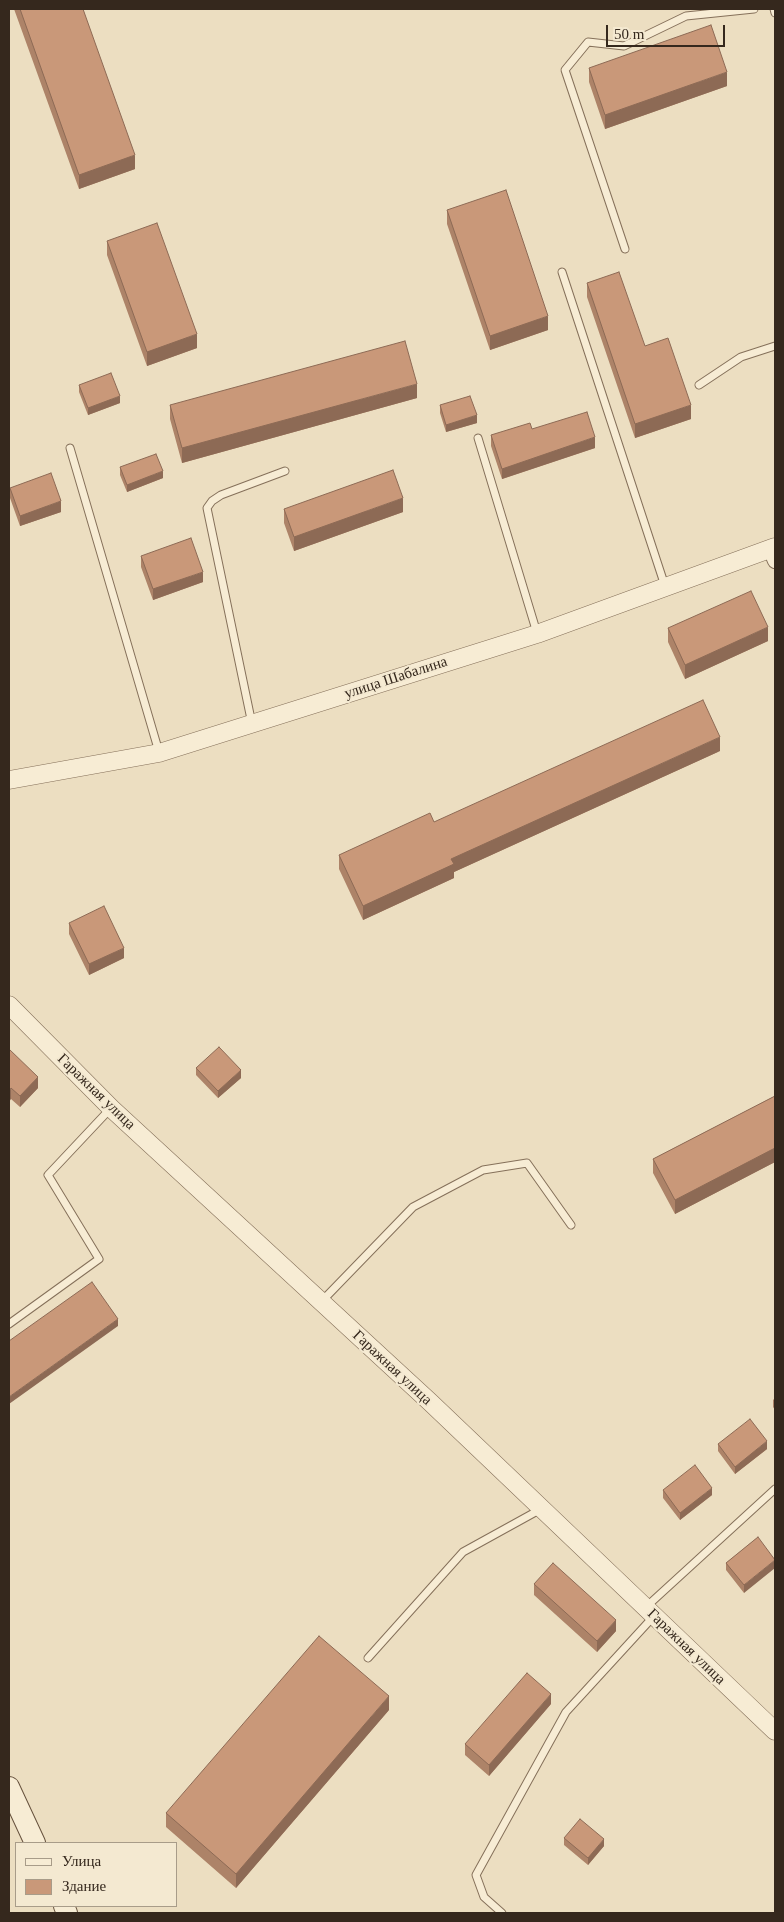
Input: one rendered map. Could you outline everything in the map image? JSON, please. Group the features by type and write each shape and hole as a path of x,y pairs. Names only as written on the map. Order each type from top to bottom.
{"main road":[{"path":"9,1787 35,1842"}],"street":[{"name":"улица Шабалина","path":"9,780 159,753 537,634 665,587 774,552"},
{"name":"Гаражная улица","path":"9,1005 111,1108 542,1509 775,1731"}],"lane":[{"path":"625,249 565,70 588,42 624,46 686,16 754,9"},
{"path":"774,9 775,13"},
{"path":"562,272 665,587"},
{"path":"699,385 741,357 775,346"},
{"path":"478,438 537,634"},
{"path":"70,448 159,753"},
{"path":"252,725 207,508 212,501 221,495 286,471"},
{"path":"9,1324 99,1259 48,1175 111,1108"},
{"path":"321,1302 413,1207 483,1170 528,1163 571,1225"},
{"path":"502,1913 484,1897 476,1874 566,1712 650,1612 775,1488"},
{"path":"368,1658 463,1552 542,1509"}],"building":[{"path":"20,9 83,9 135,155 79,175"},
{"path":"711,25 727,72 605,115 589,68"},
{"path":"506,190 548,316 490,336 447,210"},
{"path":"157,223 197,334 147,352 107,241"},
{"path":"619,272 645,346 668,338 691,405 635,424 587,283"},
{"path":"405,341 417,384 182,448 170,405"},
{"path":"111,373 120,396 88,408 79,385"},
{"path":"470,396 477,415 446,425 440,405"},
{"path":"587,412 595,437 502,469 491,435 530,423 532,429"},
{"path":"156,454 163,471 127,485 120,467"},
{"path":"393,470 403,498 294,537 284,509"},
{"path":"51,473 61,501 20,516 10,488"},
{"path":"191,538 203,572 153,589 141,556"},
{"path":"751,591 768,627 685,665 668,628"},
{"path":"703,700 720,737 451,859 454,864 363,906 339,855 430,813 434,822"},
{"path":"104,906 124,948 89,964 69,923"},
{"path":"219,1047 241,1070 218,1091 196,1068"},
{"path":"9,1049 38,1077 20,1096 11,1088 9,1091"},
{"path":"775,1096 775,1148 675,1200 653,1159"},
{"path":"92,1282 118,1319 9,1397 9,1341"},
{"path":"750,1419 767,1441 735,1467 718,1444"},
{"path":"695,1465 712,1488 680,1513 663,1490"},
{"path":"758,1537 775,1560 744,1585 726,1563"},
{"path":"553,1563 616,1620 597,1641 534,1584"},
{"path":"319,1636 389,1696 236,1874 166,1813"},
{"path":"527,1673 551,1694 489,1765 465,1744"},
{"path":"580,1819 604,1839 588,1858 564,1838"}]}
